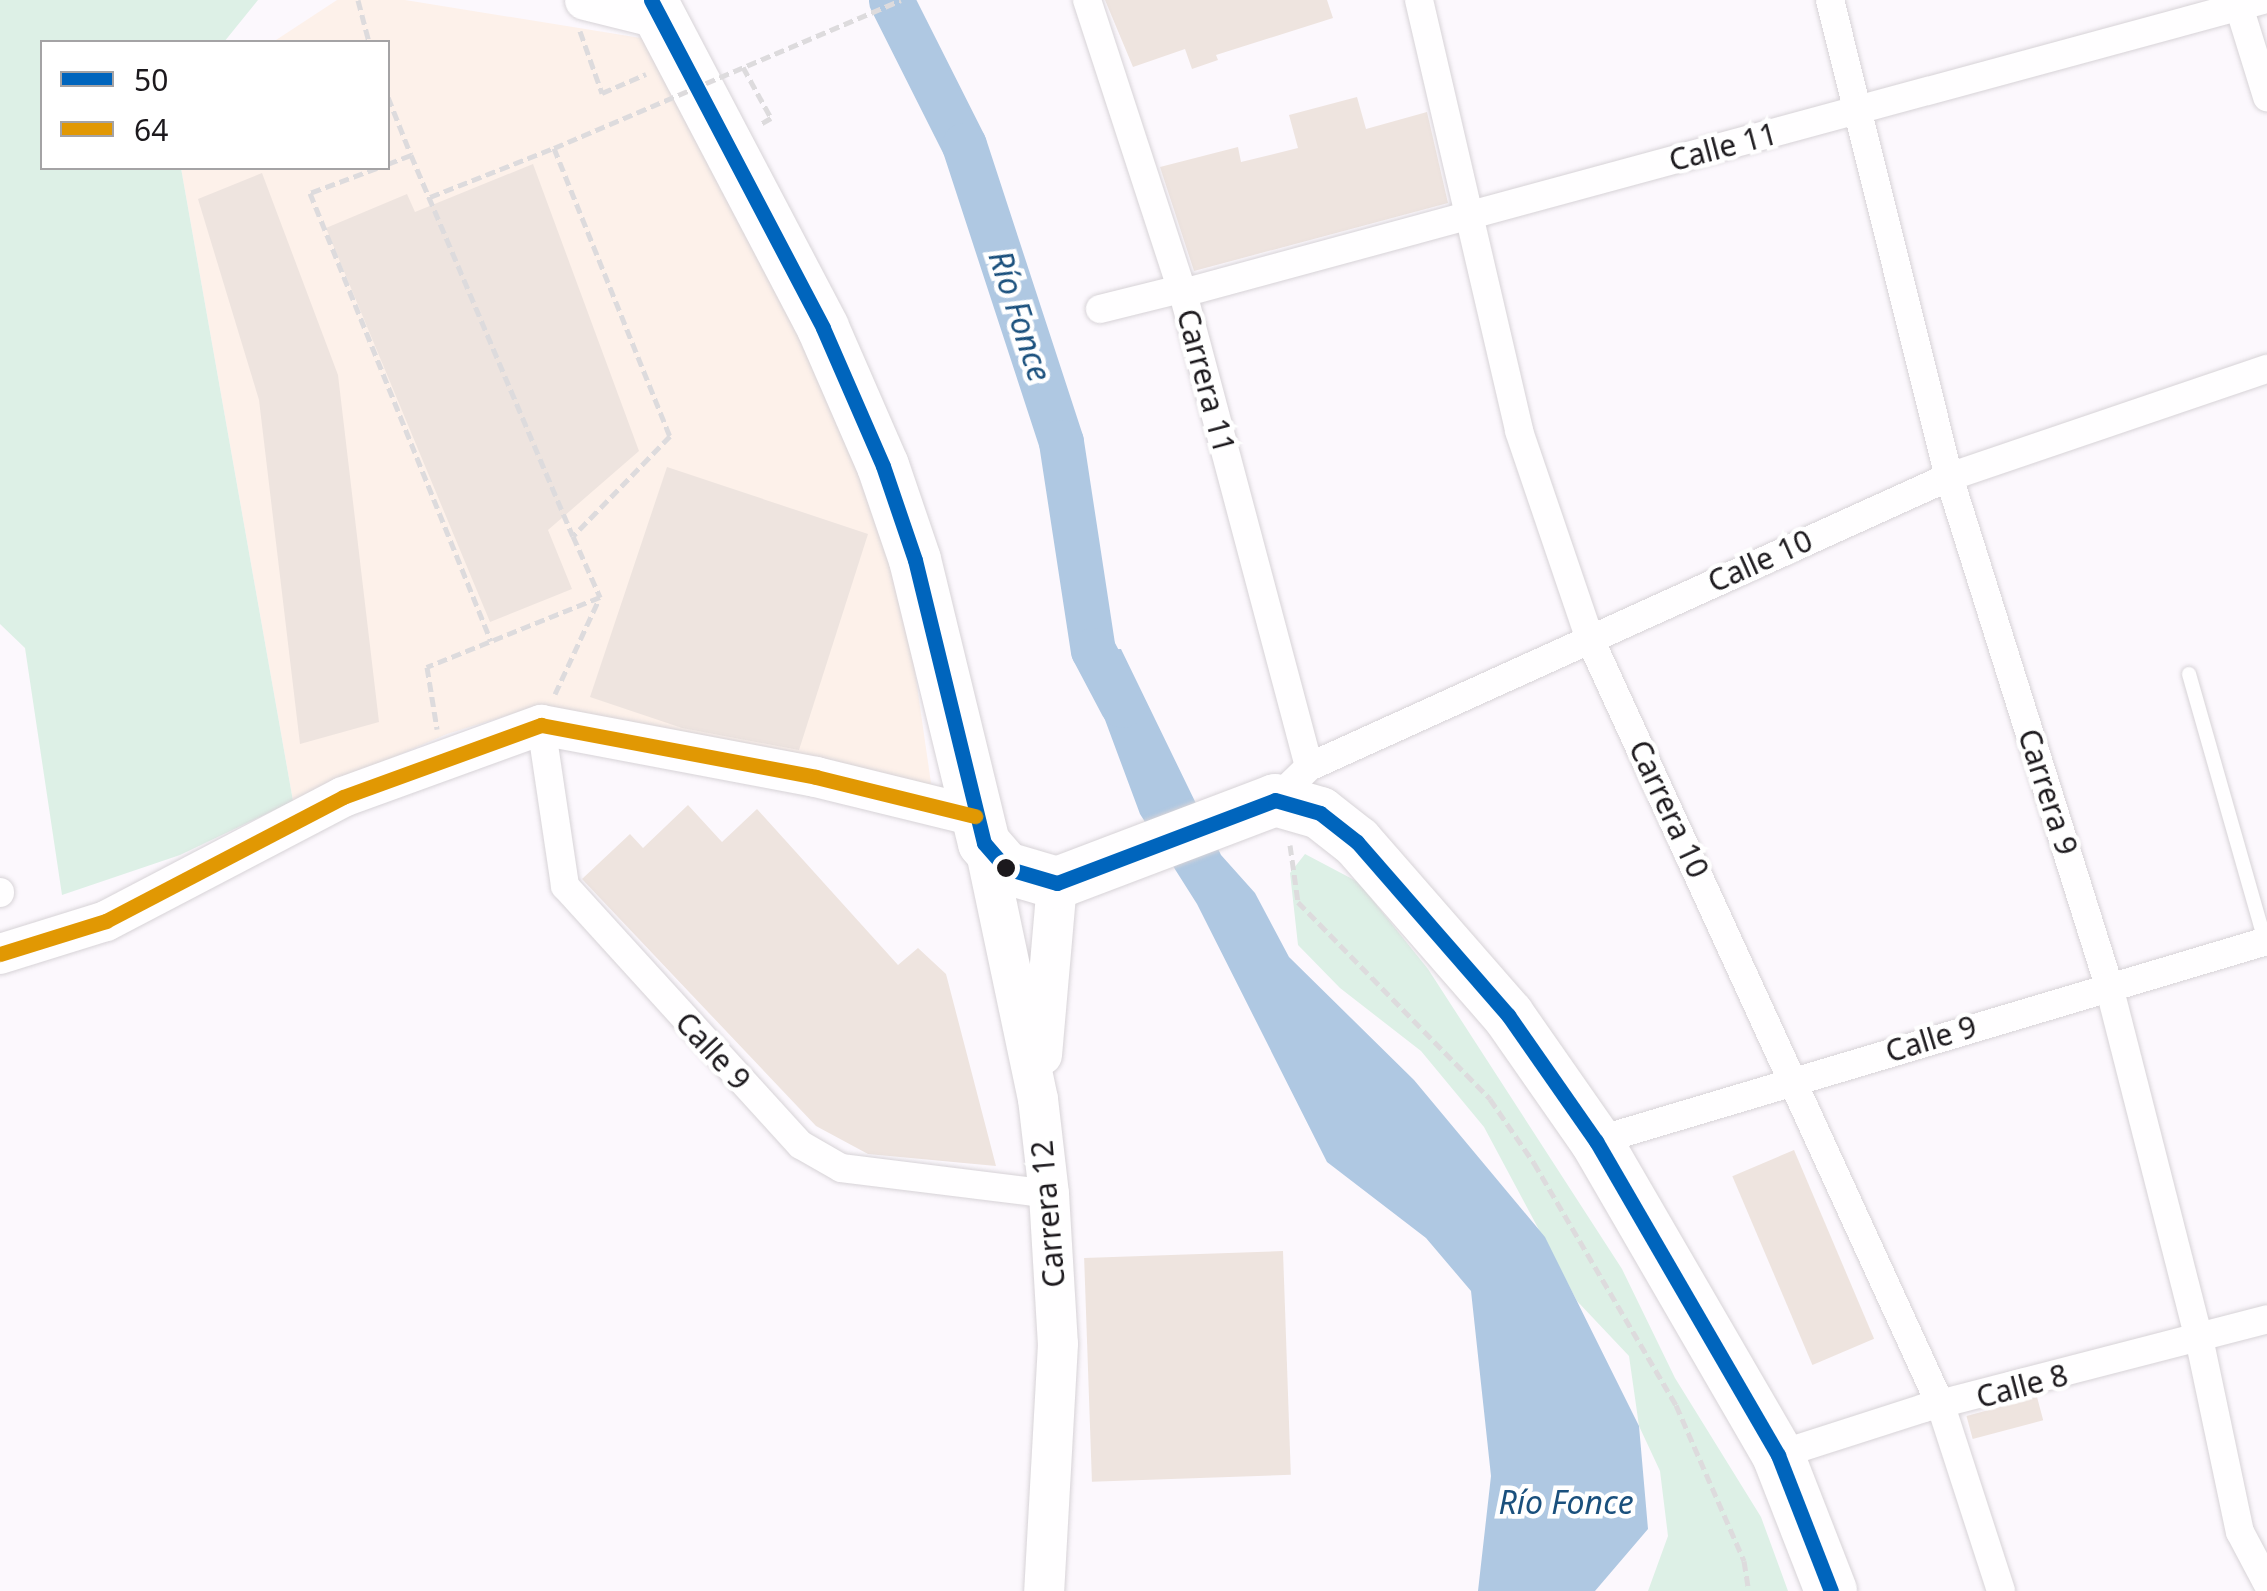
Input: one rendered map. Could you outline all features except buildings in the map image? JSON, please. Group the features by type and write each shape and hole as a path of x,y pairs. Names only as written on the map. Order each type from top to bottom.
{"highway":[{"path":"656,29 823,328 882,466 915,560 979,829 1006,868 1070,879 1274,796 1320,812 1357,842 1508,1015 1596,1142 1778,1455 1831,1591"}],"street":[{"name":"Carrera 11","path":"1086,0 1182,291 1274,796"},
{"name":"Carrera 10","path":"1419,0 1519,431 1589,637 1942,1406 2001,1591"},
{"name":"Carrera 9","path":"1830,0 1862,109 1949,477 2109,986 2199,1338 2240,1532 2267,1583"},
{"name":"Calle 11","path":"1100,310 1469,215 2247,2"},
{"path":"2247,2 2267,97"},
{"path":"580,8 656,29"},
{"name":"Calle 10","path":"1274,796 1589,637 1949,477 2267,369"},
{"path":"0,954 106,922 342,798 442,756 541,725 816,777 979,829"},
{"name":"Calle 9","path":"541,725 565,886 801,1144 841,1168 1050,1194"},
{"name":"Carrera 12","path":"979,829 1038,1099 1050,1194 1058,1344 1044,1591"},
{"path":"1038,1099 1070,879"},
{"name":"Calle 9","path":"1596,1142 2266,941"},
{"name":"Calle 8","path":"1778,1455 2267,1318"}],"lane":[{"path":"2189,674 2266,941"}],"path":[{"path":"358,0 368,40"},
{"path":"430,197 901,0"},
{"path":"580,8 602,93 656,29"},
{"path":"665,83 672,97"},
{"path":"390,102 600,597 541,725"},
{"path":"554,148 670,436 572,536"},
{"path":"390,163 411,155"},
{"path":"373,170 310,194 491,641"},
{"path":"442,756 427,667 600,597"},
{"path":"1274,796 1292,849 1298,902 1490,1099 1534,1163 1676,1405 1744,1562 1750,1591"}],"shaded area":[{"path":"337,0 405,0 647,39 868,469 906,609 933,797 541,705 447,734 293,801 181,170 390,170 390,40 276,40"}],"green space":[{"path":"0,0 258,0 226,40 40,40 40,170 181,170 293,801 180,855 62,895 25,648 0,624"},
{"path":"1305,854 1358,882 1428,969 1622,1269 1675,1378 1761,1517 1788,1591 1648,1591 1668,1536 1660,1471 1639,1426 1629,1356 1577,1301 1484,1127 1421,1051 1340,988 1298,945 1290,873"}],"water":[{"name":"Río Fonce","path":"1121,649 1221,855 1255,893 1289,957 1414,1080 1545,1237 1639,1426 1648,1529 1595,1591 1478,1591 1491,1476 1471,1291 1426,1238 1327,1162 1197,904 1140,814 1085,666 1093,650"}],"waterway":[{"name":"Río Fonce","path":"891,0 964,145 1061,442 1093,650 1122,705"}],"transit line":[{"name":"50","path":"651,0 823,328 883,466 915,560 984,843 1006,868 1057,883 1275,800 1320,813 1357,842 1508,1015 1596,1141 1778,1455 1831,1591"},
{"name":"64","path":"0,954 106,921 343,797 541,725 816,777 975,816"}]}
